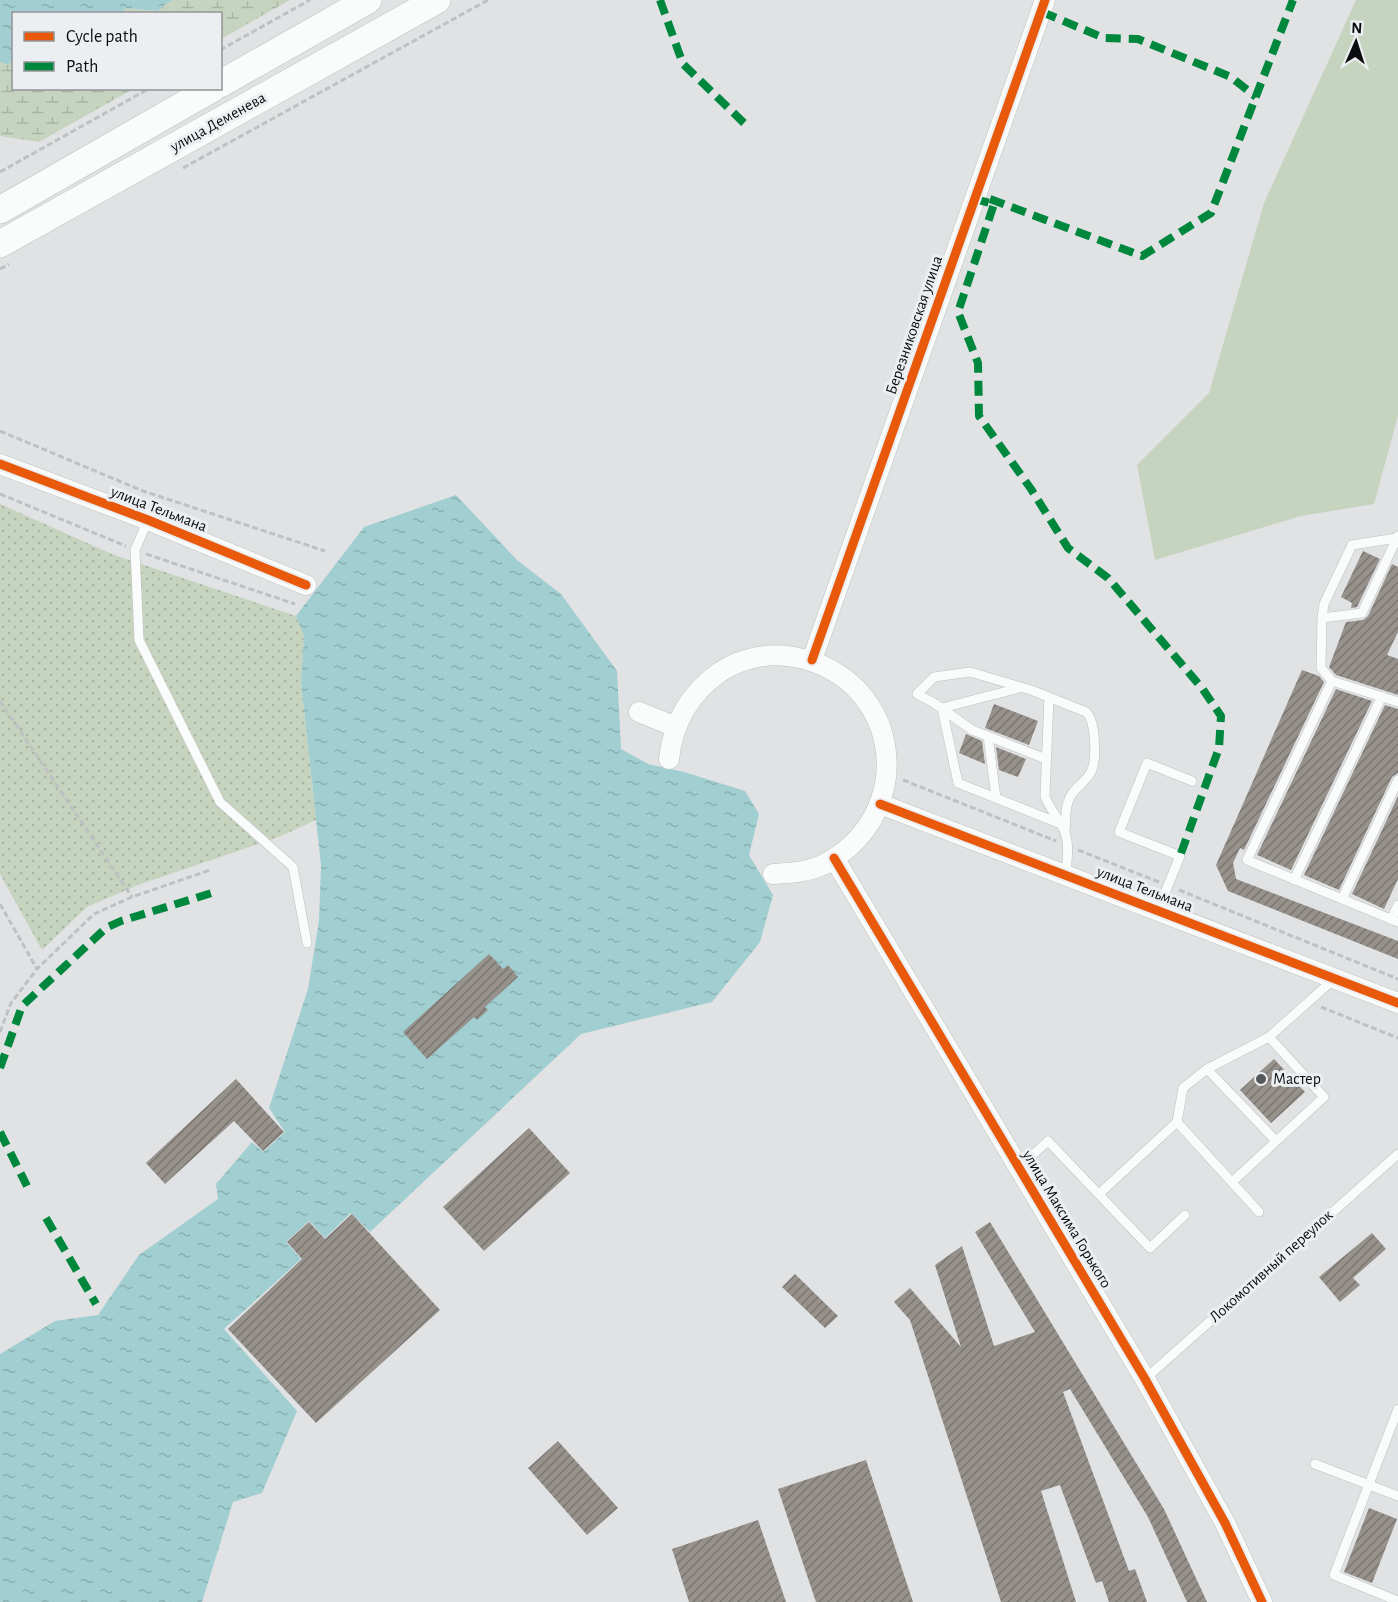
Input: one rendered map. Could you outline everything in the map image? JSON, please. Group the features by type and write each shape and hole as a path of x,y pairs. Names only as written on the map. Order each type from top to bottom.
{"main road":[{"name":"улица Деменева","path":"222,83 368,0"},
{"name":"улица Деменева","path":"5,253 426,3"},
{"name":"улица Деменева","path":"0,210 210,90"}],"street":[{"name":"Березниковская улица","path":"812,660 1045,0"},
{"name":"улица Тельмана","path":"0,464 148,520 306,585"},
{"path":"669,759 676,726 686,705 705,683 728,667 755,657 784,655 812,660 838,673 860,691 876,715 886,742 887,774 880,804 870,824 852,846 828,862 801,872 772,874"},
{"path":"639,712 676,726"},
{"name":"улица Тельмана","path":"880,804 1398,1003"},
{"name":"улица Максима Горького","path":"834,858 1145,1379 1225,1523 1262,1602"}],"lane":[{"path":"148,520 135,550 139,640 220,802 293,867 307,943"},
{"path":"1322,618 1362,613 1398,537"},
{"path":"1398,537 1352,545 1324,604 1321,668 1332,681 1398,702"},
{"path":"1046,759 972,730 942,708 917,694 934,677 970,672 1022,687 1086,712 1094,724 1093,764 1091,773 1071,795 1063,827"},
{"path":"1332,681 1247,860 1395,921 1398,905"},
{"path":"942,708 1022,687"},
{"path":"1294,880 1382,696"},
{"path":"1049,697 1045,796 1063,827 1068,846 1066,874"},
{"path":"942,708 958,783 1063,827"},
{"path":"988,736 996,798"},
{"path":"1158,910 1180,856 1119,832 1147,763 1192,781"},
{"path":"1342,899 1398,780"},
{"path":"1099,1194 1177,1122 1183,1088 1207,1069 1269,1037 1334,979"},
{"path":"1232,1182 1324,1097 1269,1037"},
{"path":"1207,1069 1276,1141"},
{"path":"1177,1122 1258,1212"},
{"path":"1019,1167 1048,1141 1150,1248 1185,1215"},
{"name":"Локомотивный переулок","path":"1145,1379 1398,1154"},
{"path":"1398,1409 1334,1575 1398,1601"},
{"path":"1315,1464 1398,1496"}],"path":[{"path":"222,49 310,0"},
{"path":"179,171 488,0"},
{"path":"0,172 146,90"},
{"path":"0,269 5,253"},
{"path":"0,431 143,491 325,551"},
{"path":"0,701 132,897"},
{"path":"887,774 1398,979"},
{"path":"0,1032 11,1003 37,969 94,914 132,897 210,870"},
{"path":"0,904 37,969"},
{"path":"1308,1002 1398,1038"}],"green space":[{"path":"172,0 290,0 222,38 222,12 122,12 124,8 157,11"},
{"path":"1356,0 1398,0 1398,416 1374,504 1301,516 1155,560 1137,465 1209,393 1264,203"},
{"path":"12,60 12,90 131,90 39,142 0,136 0,62 8,65"},
{"path":"0,504 114,555 296,616 304,636 301,682 316,820 279,837 138,885 87,907 42,950 0,874"}],"water":[{"path":"0,0 172,0 157,11 125,8 122,12 12,12 12,60 8,65 0,62"},
{"path":"456,495 517,560 561,594 617,671 621,749 648,764 684,772 745,791 759,814 749,855 773,895 760,942 712,1002 581,1034 370,1232 351,1213 325,1238 309,1221 286,1242 301,1259 224,1329 297,1411 262,1493 233,1502 202,1602 0,1602 0,1354 55,1321 98,1315 139,1255 218,1199 216,1184 252,1142 263,1152 285,1132 269,1108 308,989 319,921 321,865 301,682 304,636 296,616 364,527"}],"building":[{"path":"1363,551 1380,559 1357,607 1351,608 1352,603 1341,597"},
{"path":"1392,564 1398,567 1398,632 1387,655 1398,659 1398,695 1336,675 1329,667 1346,622 1363,620 1368,616"},
{"path":"1302,670 1319,676 1324,682 1244,850 1240,848 1233,863 1236,879 1398,941 1398,959 1228,891 1216,865"},
{"path":"1336,689 1372,701 1291,870 1257,855"},
{"path":"994,704 1038,721 1029,745 985,728"},
{"path":"1385,705 1398,709 1398,773 1392,777 1339,890 1304,875"},
{"path":"966,734 982,741 985,764 959,753"},
{"path":"996,747 1026,759 1018,777 999,770"},
{"path":"1398,796 1398,879 1384,909 1352,894"},
{"path":"489,954 503,969 508,965 518,977 485,1007 488,1010 477,1020 474,1017 427,1059 403,1032"},
{"path":"1274,1059 1305,1092 1271,1123 1240,1090"},
{"path":"236,1079 284,1132 263,1151 234,1121 165,1184 146,1163"},
{"path":"529,1128 570,1173 484,1251 443,1207"},
{"path":"352,1214 440,1310 316,1423 228,1329 302,1259 287,1242 309,1222 325,1239"},
{"path":"990,1222 1164,1509 1207,1602 1187,1602 1148,1517 1070,1389 1063,1392 1129,1571 1135,1569 1147,1602 1109,1602 1102,1581 1096,1583 1060,1485 1041,1491 1076,1602 1001,1602 910,1320 894,1302 910,1288 961,1347 935,1265 962,1246 994,1346 1035,1332 975,1232"},
{"path":"1372,1233 1386,1249 1353,1278 1360,1285 1340,1302 1319,1277"},
{"path":"795,1274 838,1316 825,1328 782,1287"},
{"path":"558,1441 618,1508 587,1535 528,1468"},
{"path":"866,1460 913,1602 816,1602 778,1489"},
{"path":"1369,1508 1397,1519 1372,1583 1344,1572"},
{"path":"758,1520 786,1602 689,1602 672,1549"}],"marked path":[{"path":"660,0 683,64 744,123"},
{"path":"990,199 1142,256 1211,213 1293,0"},
{"path":"1042,12 1104,38 1138,39 1231,77 1256,97"},
{"path":"974,199 994,204 958,312 978,363 979,416 1031,489 1068,548 1108,578 1202,688 1221,716 1219,748 1180,856"},
{"path":"0,1068 22,1006 106,928 121,921 215,892"},
{"path":"0,1132 27,1186"},
{"path":"46,1218 96,1304"}],"cycle path":[{"path":"812,660 1045,0"},
{"path":"0,464 148,520 306,585"},
{"path":"880,804 1398,1003"},
{"path":"834,858 1145,1379 1225,1523 1262,1602"}],"place":[{"name":"Мастер","path":"1261,1079"}]}
